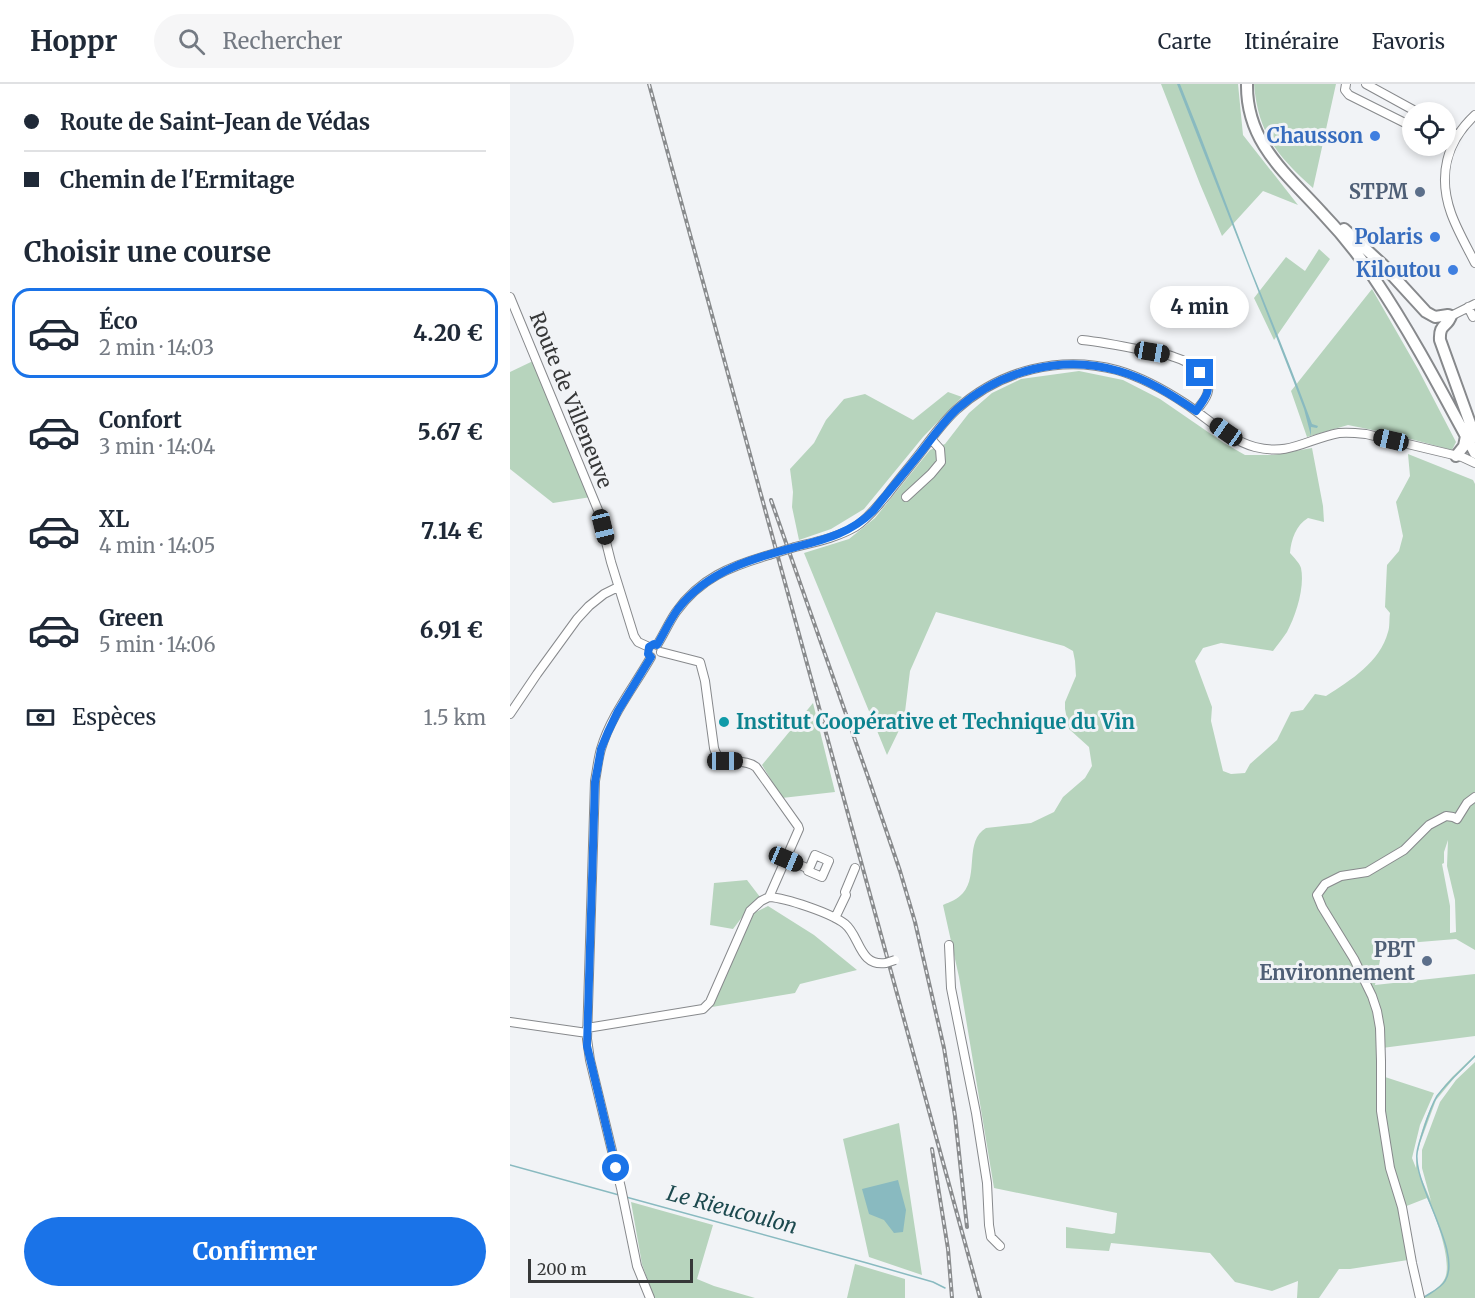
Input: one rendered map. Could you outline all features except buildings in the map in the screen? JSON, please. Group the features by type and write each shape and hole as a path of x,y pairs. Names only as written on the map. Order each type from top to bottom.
{"main road":[{"path":"1247,84 1251,115 1267,152 1347,240 1373,276 1470,436"},
{"path":"1326,216 1332,217 1383,265 1426,312 1435,317 1451,316 1442,327 1440,340 1475,453"},
{"path":"1456,456 1470,436"}],"street":[{"path":"1346,84 1345,90 1349,95 1402,122"},
{"path":"1366,84 1402,104"},
{"path":"1457,135 1475,115"},
{"path":"1447,156 1444,182 1451,214 1475,263"},
{"name":"Route de Villeneuve","path":"510,297 598,510 618,587 634,636 638,642 656,648"},
{"path":"1451,316 1471,305 1473,317 1475,316"},
{"path":"1082,340 1172,356 1192,366 1207,381 1209,389 1196,411"},
{"path":"650,1298 637,1266 590,1060 587,1031 595,782 601,749 618,711 651,657 648,654 656,648 677,610 688,597 714,576 729,568 840,534 862,522 957,410 973,396 992,385 1031,369 1063,364 1119,370 1160,389 1240,441 1258,448 1286,450 1340,433 1354,433 1456,456 1475,463"},
{"path":"906,497 941,462 940,449 931,439"},
{"path":"510,714 577,619 604,594 618,587"},
{"path":"656,648 700,662 716,755 725,761 743,761 756,767 798,826 797,834 769,897"},
{"path":"1420,1298 1402,1207 1390,1168 1382,1111 1380,1028 1377,1011 1354,959 1317,895 1325,884 1341,876 1366,872 1404,850 1429,825 1446,816 1457,819 1467,803 1475,797"},
{"path":"786,859 809,869"},
{"path":"835,918 855,868"},
{"path":"510,1022 587,1031 703,1009 710,1002 750,911 769,897 785,900 835,918 848,927 864,954 875,963 895,960"},
{"path":"949,945 951,988 976,1113 987,1183 988,1225 991,1237 1000,1246"}],"green space":[{"path":"1161,84 1238,84 1243,135 1298,205 1263,191 1222,236"},
{"path":"1254,84 1336,84 1313,188 1289,165 1265,130 1256,101"},
{"path":"1319,249 1330,259 1274,340 1254,298 1286,257 1305,271"},
{"path":"1372,289 1418,369 1456,442 1452,450 1348,425 1307,437 1291,391"},
{"path":"533,361 591,497 553,503 510,469 510,372"},
{"path":"1079,371 1123,380 1160,399 1245,455 1273,455 1312,448 1324,522 1308,518 1297,529 1293,538 1290,553 1301,568 1302,584 1294,618 1287,632 1273,651 1221,643 1203,648 1195,661 1212,707 1211,721 1223,771 1231,774 1245,773 1250,764 1277,740 1291,712 1303,710 1315,694 1326,696 1354,677 1371,661 1384,643 1389,630 1390,613 1385,607 1387,565 1399,551 1403,536 1396,502 1410,476 1408,454 1473,480 1475,484 1475,950 1456,939 1383,945 1375,985 1475,974 1475,1036 1382,1048 1385,1077 1434,1093 1420,1125 1412,1158 1416,1168 1417,1156 1419,1173 1431,1201 1422,1168 1422,1150 1440,1102 1456,1080 1475,1062 1475,1298 1422,1298 1444,1280 1447,1263 1442,1239 1427,1198 1404,1207 1410,1252 1408,1260 1339,1269 1319,1298 1297,1298 1298,1281 1272,1291 1235,1282 1210,1253 1111,1243 1109,1251 1066,1248 1066,1227 1112,1234 1115,1233 1117,1213 994,1188 959,977 943,905 959,897 968,886 973,850 979,834 986,828 1031,823 1054,812 1063,797 1085,778 1092,766 1089,747 1069,729 1065,709 1065,702 1076,676 1073,651 1064,646 936,612 910,671 904,720 887,755 804,553 849,539 875,518 930,450 945,444 969,413 992,393 1021,379","holes":["1448,840 1447,866 1455,900 1456,932 1450,933 1450,906 1442,864"]},
{"path":"948,392 962,397 923,437 864,509 831,529 799,540 792,507 790,469 814,443 826,420 844,399 865,394 913,420"},
{"path":"813,703 835,792 782,798 762,765"},
{"path":"747,880 760,897 733,929 710,925 714,883"},
{"path":"768,906 814,935 857,970 800,984 795,993 712,1007 754,913"},
{"path":"1475,1055 1436,1100 1417,1155 1421,1135 1433,1104 1448,1081"},
{"path":"899,1123 922,1275 869,1257 843,1139"},
{"path":"631,1202 713,1225 697,1279 755,1298 654,1298 642,1264"},
{"path":"855,1264 905,1279 905,1298 847,1298"}],"water":[{"path":"1177,84 1180,84 1312,424 1318,426 1317,428 1311,427 1311,436 1293,380"},
{"path":"898,1180 906,1210 903,1232 894,1233 884,1220 869,1214 862,1189"}],"waterway":[{"path":"1423,1298 1443,1284 1449,1269 1443,1237 1422,1183 1418,1167 1418,1147 1437,1096 1475,1056"},
{"name":"Le Rieucoulon","path":"510,1165 619,1195"},
{"name":"Le Rieucoulon","path":"626,1197 867,1263 933,1282 945,1288"}],"railway":[{"path":"649,84 980,1298"},
{"path":"771,500 868,777 915,922 944,1048 955,1116 967,1227"},
{"path":"932,1149 948,1249 952,1298"}],"place":[{"name":"Chausson","path":"1375,136"},
{"name":"STPM","path":"1420,192"},
{"name":"Polaris","path":"1435,237"},
{"name":"Kiloutou","path":"1453,270"},
{"name":"Institut Coopérative et Technique du Vin","path":"724,722"},
{"name":"PBT Environnement","path":"1427,961"}],"route":[{"path":"616,1168 587,1046 595,782 601,749 618,711 651,657 648,654 650,645 657,645 677,610 695,591 714,576 736,565 830,538 862,522 949,417 973,396 1001,380 1031,369 1052,365 1096,366 1119,370 1138,378 1196,411 1209,389 1207,381 1200,373"}]}
